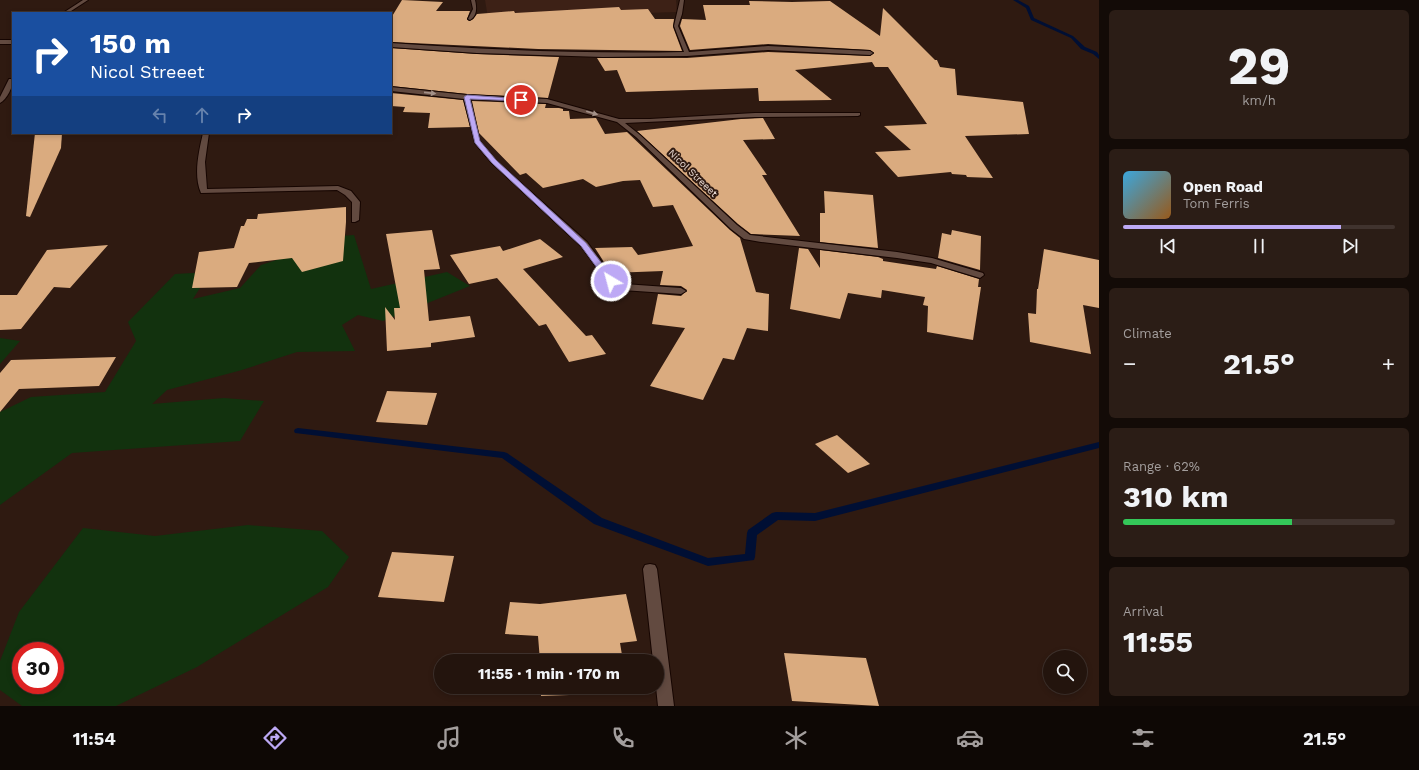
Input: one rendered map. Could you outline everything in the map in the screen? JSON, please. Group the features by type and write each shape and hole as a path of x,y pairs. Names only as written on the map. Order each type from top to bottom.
{"street":[{"path":"67,12 86,0"},
{"path":"470,19 476,9 473,0"},
{"path":"682,0 676,26 687,54"},
{"path":"0,42 12,42"},
{"path":"392,45 529,53 603,55 687,54 768,48 870,53"},
{"path":"0,101 10,80"},
{"name":"Nicol Streeet","path":"392,89 467,97 547,101 619,121 643,141 734,227 747,237 761,240 911,257 932,261 980,275"},
{"path":"467,97 477,142 494,162 584,244 611,281 622,287 681,292"},
{"path":"619,121 650,121 755,115 858,114"},
{"path":"206,134 202,156 202,184 204,191 338,188 348,193 356,202 355,220"},
{"path":"650,569 666,706"}],"shaded area":[{"path":"485,0 676,0 677,12 488,18"}],"green space":[{"path":"354,235 371,289 447,272 470,286 383,321 358,315 342,325 355,351 297,352 242,370 167,390 152,404 224,398 264,401 240,441 72,453 0,505 0,412 31,397 105,392 136,341 128,322 175,274 210,272 193,299 240,288 261,265 298,253 312,238"},
{"path":"0,338 20,341 0,364"},
{"path":"248,525 322,531 349,557 328,587 197,667 116,706 22,706 0,690 0,661 19,612 83,528 155,536"}],"building":[{"path":"402,0 443,2 436,11 470,11 467,19 469,21 477,14 514,11 515,13 619,7 621,10 648,9 655,19 674,19 673,27 682,51 538,49 392,42 392,16"},
{"path":"749,1 830,1 880,36 883,8 935,60 937,60 940,67 955,69 957,95 1023,102 1029,134 965,136 993,178 967,177 966,175 952,174 951,172 898,177 875,152 911,150 884,126 927,124 888,67 875,67 872,62 795,70 832,100 759,101 758,88 626,92 617,70 605,71 597,58 687,58 768,52 870,56 874,53 870,50 768,44 690,50 680,26 682,19 706,20 703,5 750,5"},
{"path":"392,48 477,54 559,57 548,98 467,94 392,86"},
{"path":"392,93 463,100 470,127 428,128 430,113 403,112 405,107 392,106"},
{"path":"472,101 546,104 545,108 559,108 563,109 563,111 569,111 570,119 596,118 605,134 627,132 740,238 756,292 769,294 768,331 747,328 734,360 723,358 703,400 650,386 685,328 652,324 658,294 681,296 687,290 681,286 660,285 663,271 611,273 595,248 632,247 638,255 693,246 673,205 653,207 640,180 623,181 596,187 583,179 543,188 526,173 520,175 479,133"},
{"path":"763,118 775,139 743,140 767,175 762,175 800,236 751,234 738,224 637,131 741,119"},
{"path":"35,134 62,134 61,148 30,217 26,216"},
{"path":"824,191 873,195 878,248 820,242 820,213 825,213"},
{"path":"346,207 343,261 302,272 292,258 249,263 237,287 192,288 199,252 234,248 241,226 244,226 247,219 257,219 258,214"},
{"path":"432,230 440,269 424,270 429,321 470,316 475,337 431,343 431,347 387,351 385,307 395,320 394,308 400,308 386,234"},
{"path":"952,230 981,236 980,270 938,258 942,233 951,235"},
{"path":"540,239 563,257 523,269 586,336 592,335 606,354 569,362 546,324 539,326 497,278 469,284 450,255 500,246 503,251"},
{"path":"108,245 70,288 54,287 21,329 0,330 0,295 17,295 47,250"},
{"path":"799,248 808,249 820,268 820,250 878,257 883,259 883,261 936,269 937,266 979,279 978,287 981,287 973,340 927,332 928,306 923,305 925,297 882,290 881,298 848,293 840,319 790,309"},
{"path":"1044,249 1099,260 1099,308 1083,305 1091,354 1030,342 1028,313 1036,314 1037,289"},
{"path":"116,357 99,386 19,389 0,412 0,373 11,360"},
{"path":"387,391 437,393 427,425 376,422"},
{"path":"837,435 870,464 848,473 815,444"},
{"path":"392,552 454,556 444,602 378,597"},
{"path":"626,594 637,641 620,643 622,654 539,654 538,636 505,634 510,602 540,604"},
{"path":"784,653 866,658 879,706 792,701"},
{"path":"541,694 598,694 541,696"}],"waterway":[{"path":"1015,0 1028,7 1032,19 1072,37 1083,48 1095,53 1099,58"},
{"path":"298,431 504,455 598,521 708,562 750,557 752,533 776,516 815,517 1099,445"}],"route":[{"path":"521,100 467,97 477,142 494,162 584,244 611,281"}]}
